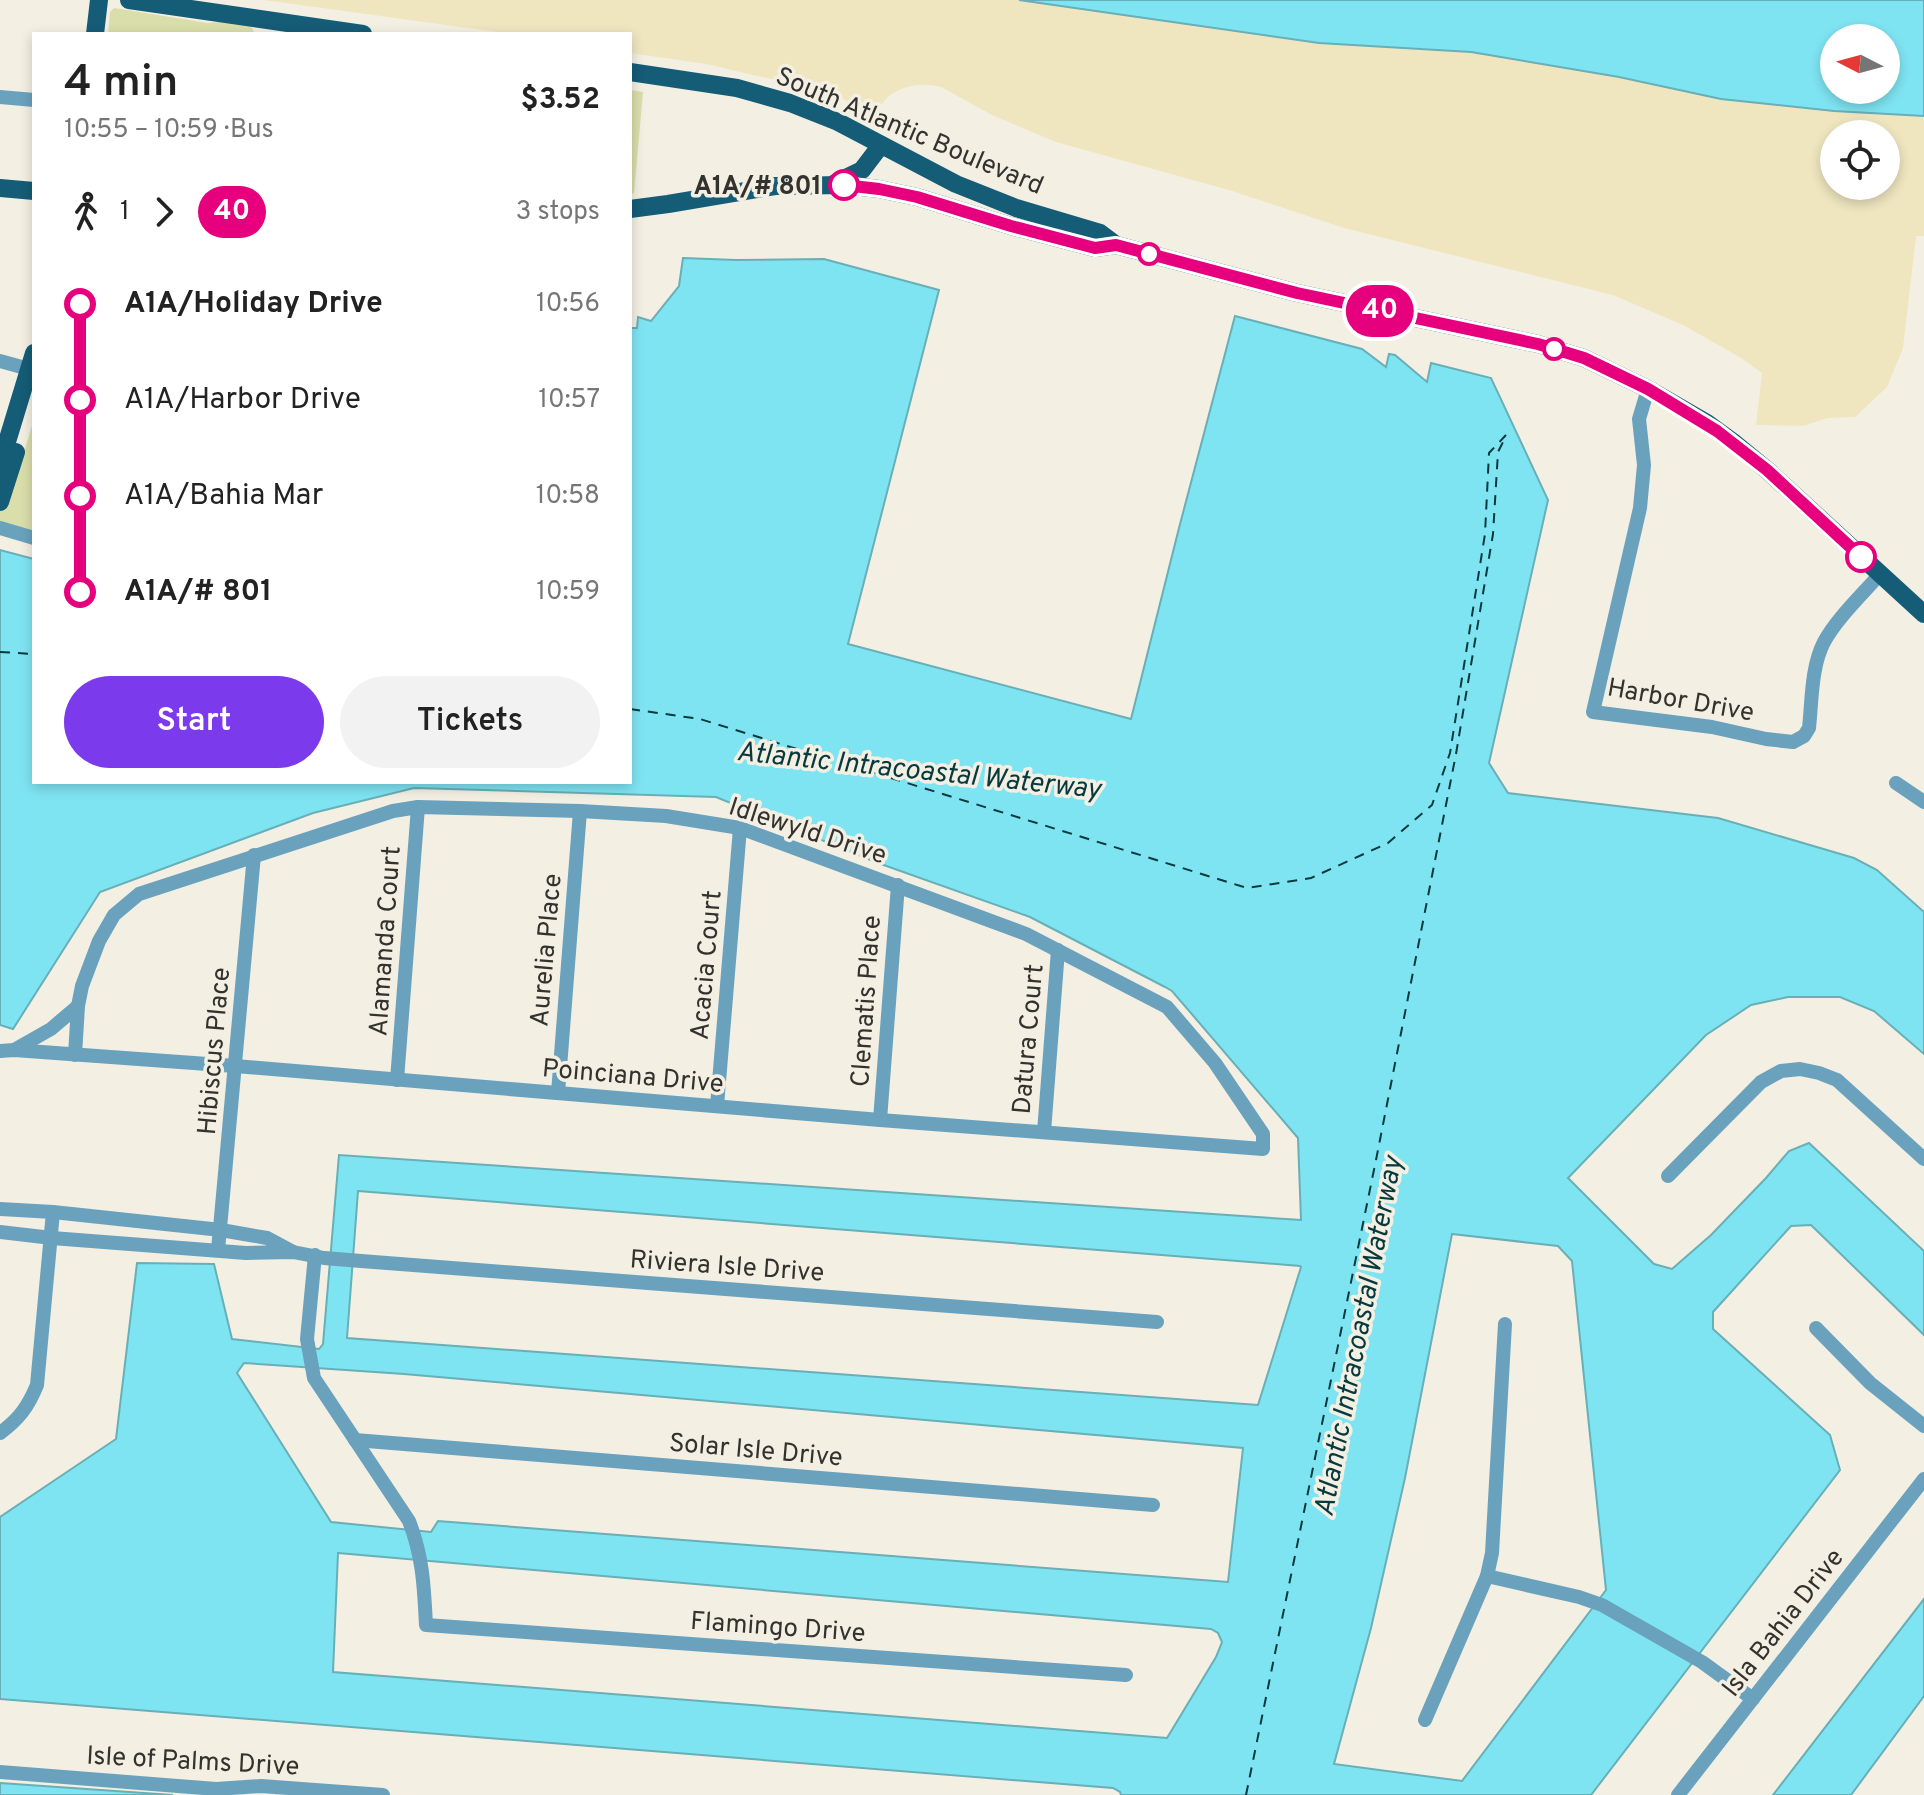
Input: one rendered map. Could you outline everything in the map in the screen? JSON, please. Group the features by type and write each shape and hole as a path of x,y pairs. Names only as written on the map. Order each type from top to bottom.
{"main road":[{"path":"95,32 99,0"},
{"path":"129,0 349,32"},
{"name":"South Atlantic Boulevard","path":"632,72 719,84 809,110 956,184 1016,208 1100,233 1116,245"},
{"path":"837,182 854,170 860,154 850,129"},
{"path":"837,182 862,170 881,145"},
{"path":"632,209 765,187 837,182 917,197 1095,248 1116,245 1329,300 1538,344 1584,358 1648,389 1733,442 1924,614"},
{"path":"0,188 32,191"},
{"path":"0,502 28,401 32,361"},
{"path":"0,465 28,401"}],"street":[{"path":"0,97 32,100"},
{"path":"0,361 32,361"},
{"name":"Harbor Drive","path":"1648,389 1639,419 1644,465 1640,508 1593,712 1712,727 1793,742 1804,736 1809,728 1816,667 1823,644 1837,623 1880,574"},
{"path":"0,528 32,537"},
{"path":"1896,783 1924,802"},
{"name":"Idlewyld Drive","path":"75,1055 82,986 99,941 114,915 139,894 393,811 418,807 666,816 740,828 898,885 1026,934 1167,1007 1215,1063 1255,1122 1263,1134 1263,1149"},
{"name":"Alamanda Court","path":"397,1080 418,807"},
{"name":"Aurelia Place","path":"558,1093 580,811"},
{"name":"Acacia Court","path":"717,1106 740,828"},
{"name":"Hibiscus Place","path":"218,1250 254,855"},
{"name":"Clematis Place","path":"880,1120 898,885"},
{"name":"Datura Court","path":"1044,1132 1058,950"},
{"path":"7,1051 51,1029 78,1006"},
{"name":"Poinciana Drive","path":"7,1051 235,1066 1263,1149"},
{"path":"1668,1176 1761,1082 1781,1071 1800,1069 1837,1080 1924,1159"},
{"name":"Riviera Isle Drive","path":"0,1209 221,1230 267,1238 293,1252"},
{"path":"0,1433 29,1404 37,1385 53,1212"},
{"name":"Riviera Isle Drive","path":"0,1232 246,1253 293,1252 361,1261 1157,1322"},
{"path":"320,1256 307,1339 314,1378 355,1440"},
{"path":"1425,1720 1487,1576 1492,1553 1505,1324"},
{"path":"1816,1328 1870,1383 1924,1426"},
{"name":"Solar Isle Drive","path":"355,1440 1153,1505"},
{"name":"Flamingo Drive","path":"355,1440 409,1521 418,1544 426,1625 1126,1675"},
{"name":"Isla Bahia Drive","path":"1678,1795 1924,1479"},
{"path":"1487,1576 1602,1605 1702,1662 1753,1699"},
{"name":"Isle of Palms Drive","path":"0,1772 216,1789 261,1786 383,1795"}],"green space":[{"path":"114,8 208,23 229,21 251,26 254,32 108,32 110,12"},
{"path":"632,90 643,92 632,194"},
{"path":"32,426 32,532 0,524 0,470 17,475"}],"sand":[{"path":"264,0 1019,0 1319,43 1471,52 1619,77 1721,99 1834,111 1924,116 1924,236 1916,236 1903,348 1887,387 1855,417 1828,418 1803,426 1756,425 1762,373 1685,326 1613,295 1344,228 1229,190 1056,142 992,115 941,87 919,85 905,88 886,99 868,118 860,116 837,94 805,80 771,79 706,64 632,53 632,32 496,32"}],"water":[{"path":"1019,0 1924,0 1924,116 1834,111 1721,99 1619,77 1471,52 1319,43"},
{"name":"Atlantic Intracoastal Waterway","path":"683,258 824,259 939,290 848,644 1131,719 1235,316 1362,349 1386,367 1389,354 1395,355 1427,382 1431,363 1491,378 1548,500 1489,763 1508,793 1718,818 1854,858 1877,870 1924,912 1924,1054 1874,1011 1840,997 1788,997 1751,1005 1706,1035 1568,1178 1654,1264 1672,1269 1711,1235 1789,1151 1809,1143 1924,1251 1924,1335 1811,1225 1791,1226 1713,1312 1713,1329 1830,1435 1840,1470 1591,1795 1121,1795 1113,1788 0,1699 0,1517 116,1439 137,1263 214,1264 232,1339 319,1349 323,1344 339,1155 1301,1220 1298,1138 1172,991 1030,917 878,863 716,797 414,788 313,813 100,892 13,1029 0,1025 0,550 32,558 32,784 632,784 632,328 637,328 638,317 651,321 679,286","holes":["358,1191 1300,1266 1301,1267 1258,1405 347,1338","1452,1234 1558,1246 1572,1261 1606,1590 1462,1781 1334,1764 1371,1628 1405,1478","244,1363 404,1374 1243,1448 1228,1582 438,1521 431,1532 331,1522 237,1373","338,1553 1211,1629 1218,1633 1222,1642 1167,1738 333,1672"]},
{"path":"1924,1599 1924,1696 1851,1795 1773,1795"},
{"path":"0,1783 173,1795 0,1795"}],"ferry route":[{"path":"632,709 700,719 1247,888 1311,878 1388,843 1432,805 1450,753 1485,534 1489,453 1506,435"},
{"path":"1246,1795 1456,754 1493,534 1498,452 1506,436"},
{"path":"0,652 32,654"}],"bus line":[{"name":"40","path":"844,185 917,197 1095,248 1116,245 1297,293 1538,344 1584,358 1648,389 1707,423 1767,470 1861,557"}],"place":[{"name":"A1A/# 801","path":"844,185"}]}
